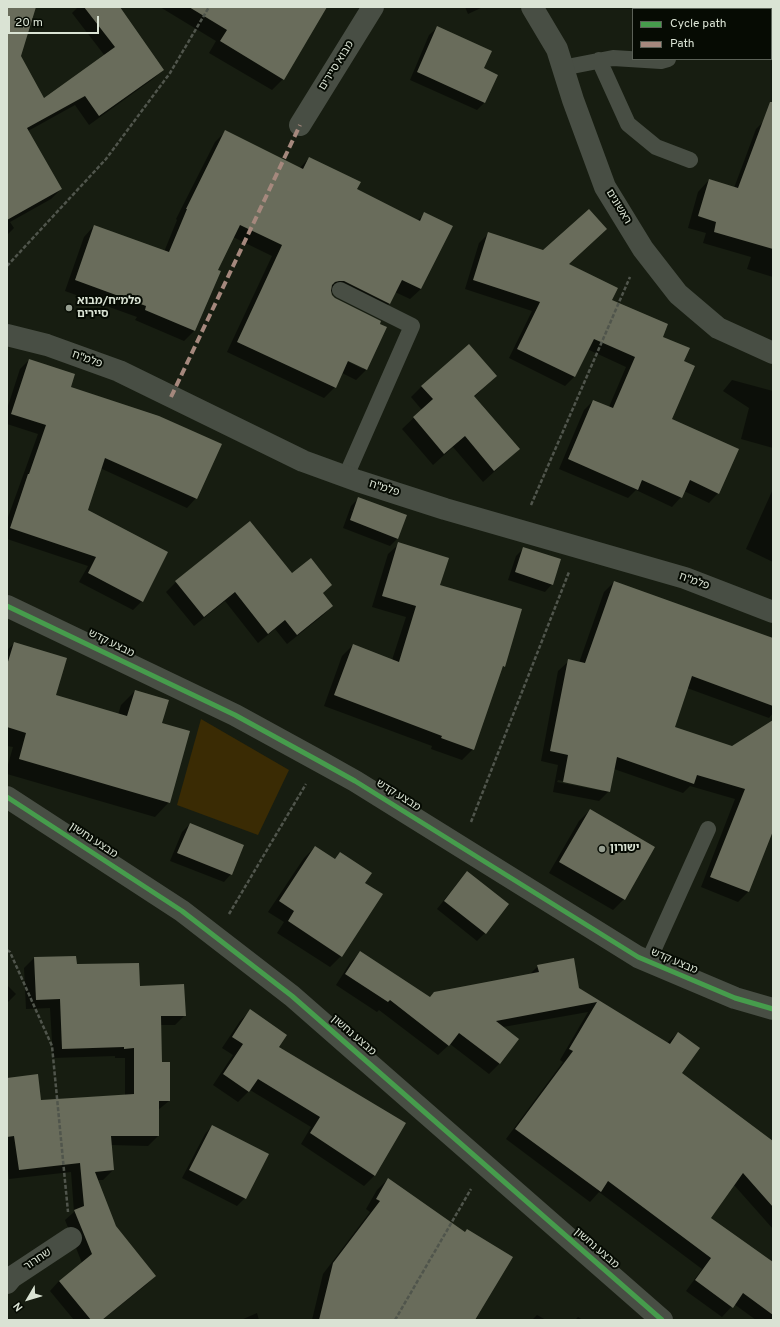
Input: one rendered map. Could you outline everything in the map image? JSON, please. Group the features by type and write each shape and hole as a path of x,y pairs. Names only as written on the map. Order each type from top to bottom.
{"street":[{"name":"מבוא סיירים","path":"300,125 373,7"},
{"name":"ראשונים","path":"532,7 557,49 573,100 605,187 643,249 678,294 718,328 773,353"},
{"name":"פלמ\"ח","path":"7,335 47,345 118,371 302,461 445,509 685,578 773,612"},
{"name":"מבצע קדש","path":"7,606 235,715 319,761 461,847 638,958 735,998 773,1009"},
{"name":"מבצע נחשון","path":"7,797 182,911 292,996 662,1320"},
{"name":"שחרור","path":"7,1283 12,1278 71,1238"}],"lane":[{"path":"562,68 613,58 632,59"},
{"path":"599,60 628,124 656,147 690,160"},
{"path":"645,60 664,60"},
{"path":"340,290 412,326 346,476"},
{"path":"648,962 708,829"}],"path":[{"path":"7,266 106,159 170,73 209,7"},
{"path":"520,530 643,249"},
{"path":"461,847 579,547"},
{"path":"215,936 319,761"},
{"path":"7,950 10,952 52,1046 71,1238"},
{"path":"395,1320 485,1165"}],"shaded area":[{"path":"201,719 289,770 258,835 177,805"}],"building":[{"path":"7,7 36,7 21,56 44,98 115,47 84,7 120,7 164,70 99,116 85,96 27,128 62,189 7,220"},
{"path":"189,7 327,7 284,80 220,41 227,30"},
{"path":"437,26 492,51 484,68 498,75 485,103 417,72"},
{"path":"770,102 773,102 773,249 714,232 716,222 698,216 709,179 738,188"},
{"path":"225,130 303,169 309,157 361,182 357,189 420,221 424,212 453,226 421,289 402,280 390,304 344,281 335,282 332,285 331,291 335,298 381,321 380,324 387,327 367,370 348,361 336,388 237,342 282,245 240,225 218,270 221,271 195,331 145,310 146,306 75,280 94,225 169,252 186,209"},
{"path":"589,209 607,229 569,264 618,288 612,300 668,324 663,337 690,348 684,361 695,366 672,419 739,449 719,494 690,480 682,498 642,480 638,490 568,459 593,400 613,408 635,357 594,339 575,377 517,349 540,302 473,280 488,232 543,250"},
{"path":"469,344 497,376 474,396 520,449 494,471 465,436 444,454 413,417 433,399 421,386"},
{"path":"29,359 75,374 71,387 159,416 222,444 197,499 105,458 88,510 168,552 143,602 88,573 96,557 10,528 46,425 11,414"},
{"path":"358,497 407,515 398,539 350,520"},
{"path":"250,521 292,573 311,558 332,585 323,593 333,606 297,635 285,620 268,634 235,592 204,617 175,581"},
{"path":"398,542 449,558 440,585 522,609 505,667 503,666 474,750 441,738 442,736 334,695 353,644 399,662 416,606 382,596"},
{"path":"523,547 561,559 553,585 515,572"},
{"path":"614,581 773,638 773,706 692,676 675,727 732,746 773,720 773,831 749,892 710,877 745,789 697,775 694,784 617,757 610,792 563,782 568,755 550,751 568,659 585,663"},
{"path":"14,642 67,658 56,695 127,716 135,690 169,700 162,723 190,731 170,803 19,759 26,733 7,727 7,665"},
{"path":"590,809 655,847 625,900 559,862"},
{"path":"190,823 244,845 232,875 177,853"},
{"path":"315,846 335,859 340,852 372,873 365,883 383,894 342,957 288,921 294,911 279,901"},
{"path":"467,871 509,904 486,934 444,901"},
{"path":"360,951 430,997 434,992 539,972 537,965 574,958 579,988 670,1044 678,1032 700,1048 682,1073 773,1141 773,1207 743,1173 711,1218 773,1262 773,1315 743,1293 733,1308 695,1280 711,1258 608,1181 601,1192 515,1129 573,1051 569,1049 597,1002 496,1021 519,1039 500,1064 459,1033 449,1046 390,1000 388,1002 345,974"},
{"path":"76,956 77,964 139,963 140,986 184,984 186,1016 161,1016 162,1062 170,1062 170,1101 159,1101 159,1136 111,1136 114,1170 95,1172 116,1226 156,1276 102,1320 91,1320 59,1281 92,1254 74,1210 84,1206 80,1163 19,1170 14,1136 7,1137 7,1078 38,1074 41,1100 134,1094 134,1048 62,1049 60,999 36,1000 34,957"},
{"path":"250,1009 287,1035 279,1047 406,1123 375,1176 310,1133 320,1117 258,1079 249,1092 223,1074 243,1044 232,1037"},
{"path":"212,1125 269,1154 246,1199 189,1170"},
{"path":"388,1178 465,1232 467,1229 513,1257 475,1320 319,1320 333,1263 380,1201 376,1199"}],"marked path":[{"path":"171,397 300,125"}],"cycle path":[{"path":"7,606 235,715 355,781 638,957 735,998 773,1009"},
{"path":"7,797 182,911 292,996 662,1320"}],"place":[{"name":"פלמ״ח/מבוא סיירים","path":"69,308"},
{"name":"ישורון","path":"602,849"}]}
